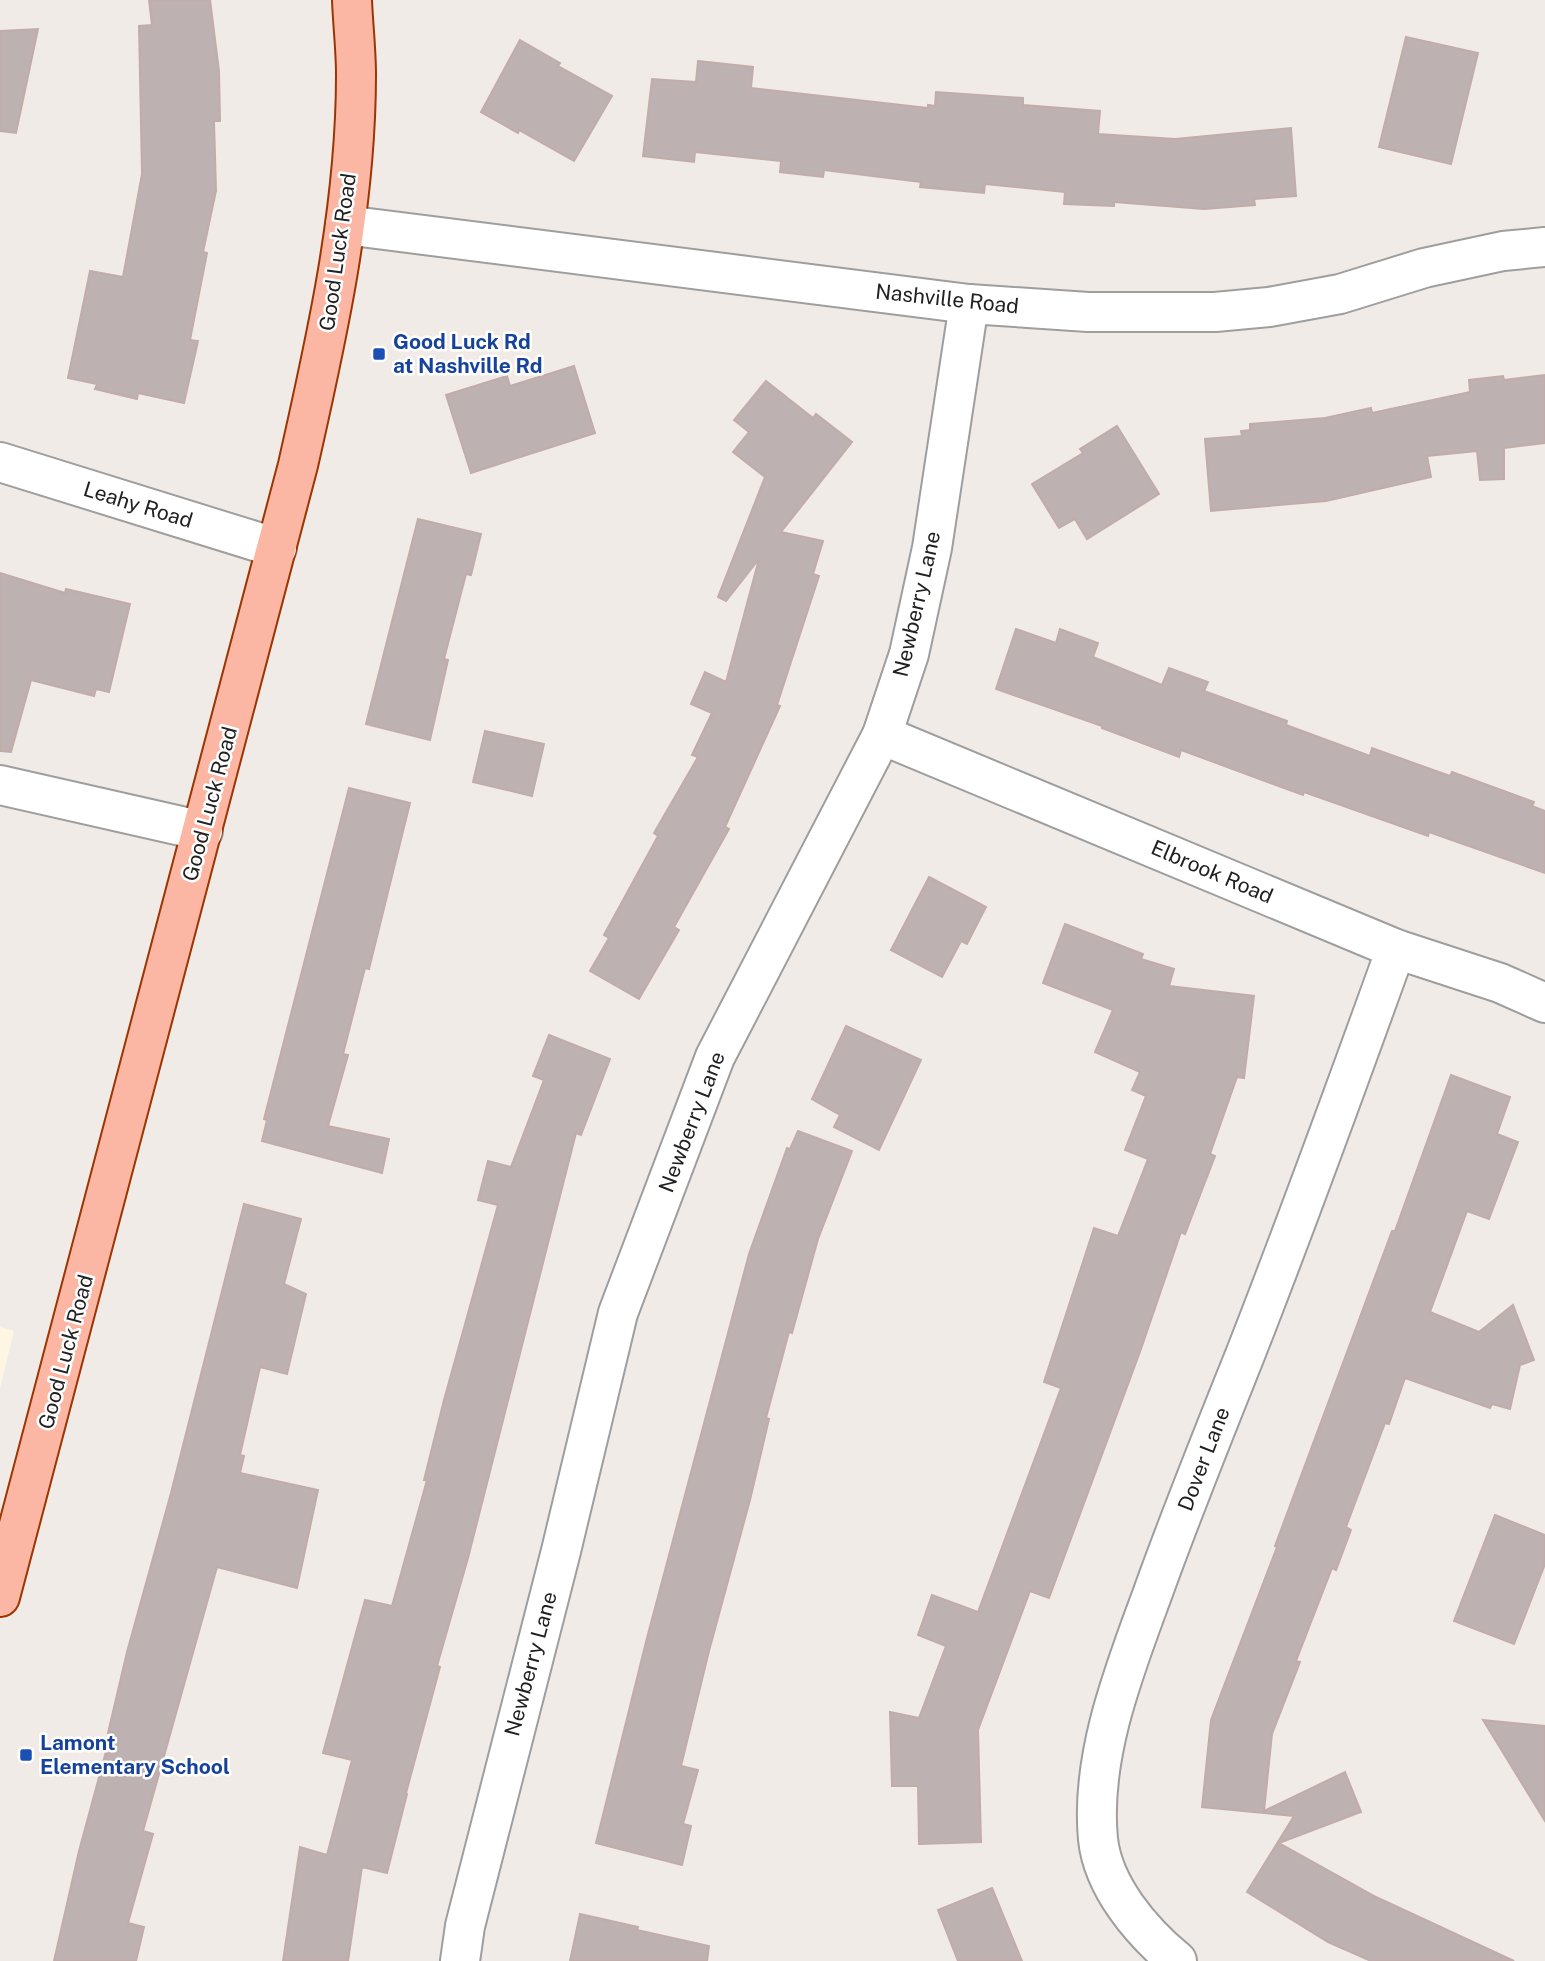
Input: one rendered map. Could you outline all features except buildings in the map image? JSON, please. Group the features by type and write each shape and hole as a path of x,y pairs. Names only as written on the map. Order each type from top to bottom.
{"main road":[{"name":"Good Luck Road","path":"0,1597 277,548 326,343 345,225 356,75 352,0"}],"street":[{"name":"Nashville Road","path":"345,225 969,304 1088,312 1214,312 1269,307 1340,294 1424,268 1503,251 1545,247"},
{"name":"Newberry Lane","path":"460,1961 468,1913 561,1551 618,1313 715,1057 882,735 909,654 932,548 969,304"},
{"name":"Leahy Road","path":"0,462 277,548"},
{"name":"Elbrook Road","path":"882,735 1396,949 1500,984 1545,1003"},
{"path":"0,785 203,831"},
{"name":"Dover Lane","path":"1177,1961 1157,1944 1119,1895 1107,1871 1098,1843 1097,1794 1107,1740 1136,1638 1294,1228 1396,949"}],"shaded area":[{"path":"0,1327 14,1331 0,1388"}],"place":[{"name":"Good Luck Rd at Nashville Rd","path":"379,354"},
{"name":"Lamont Elementary School","path":"26,1755"}]}
